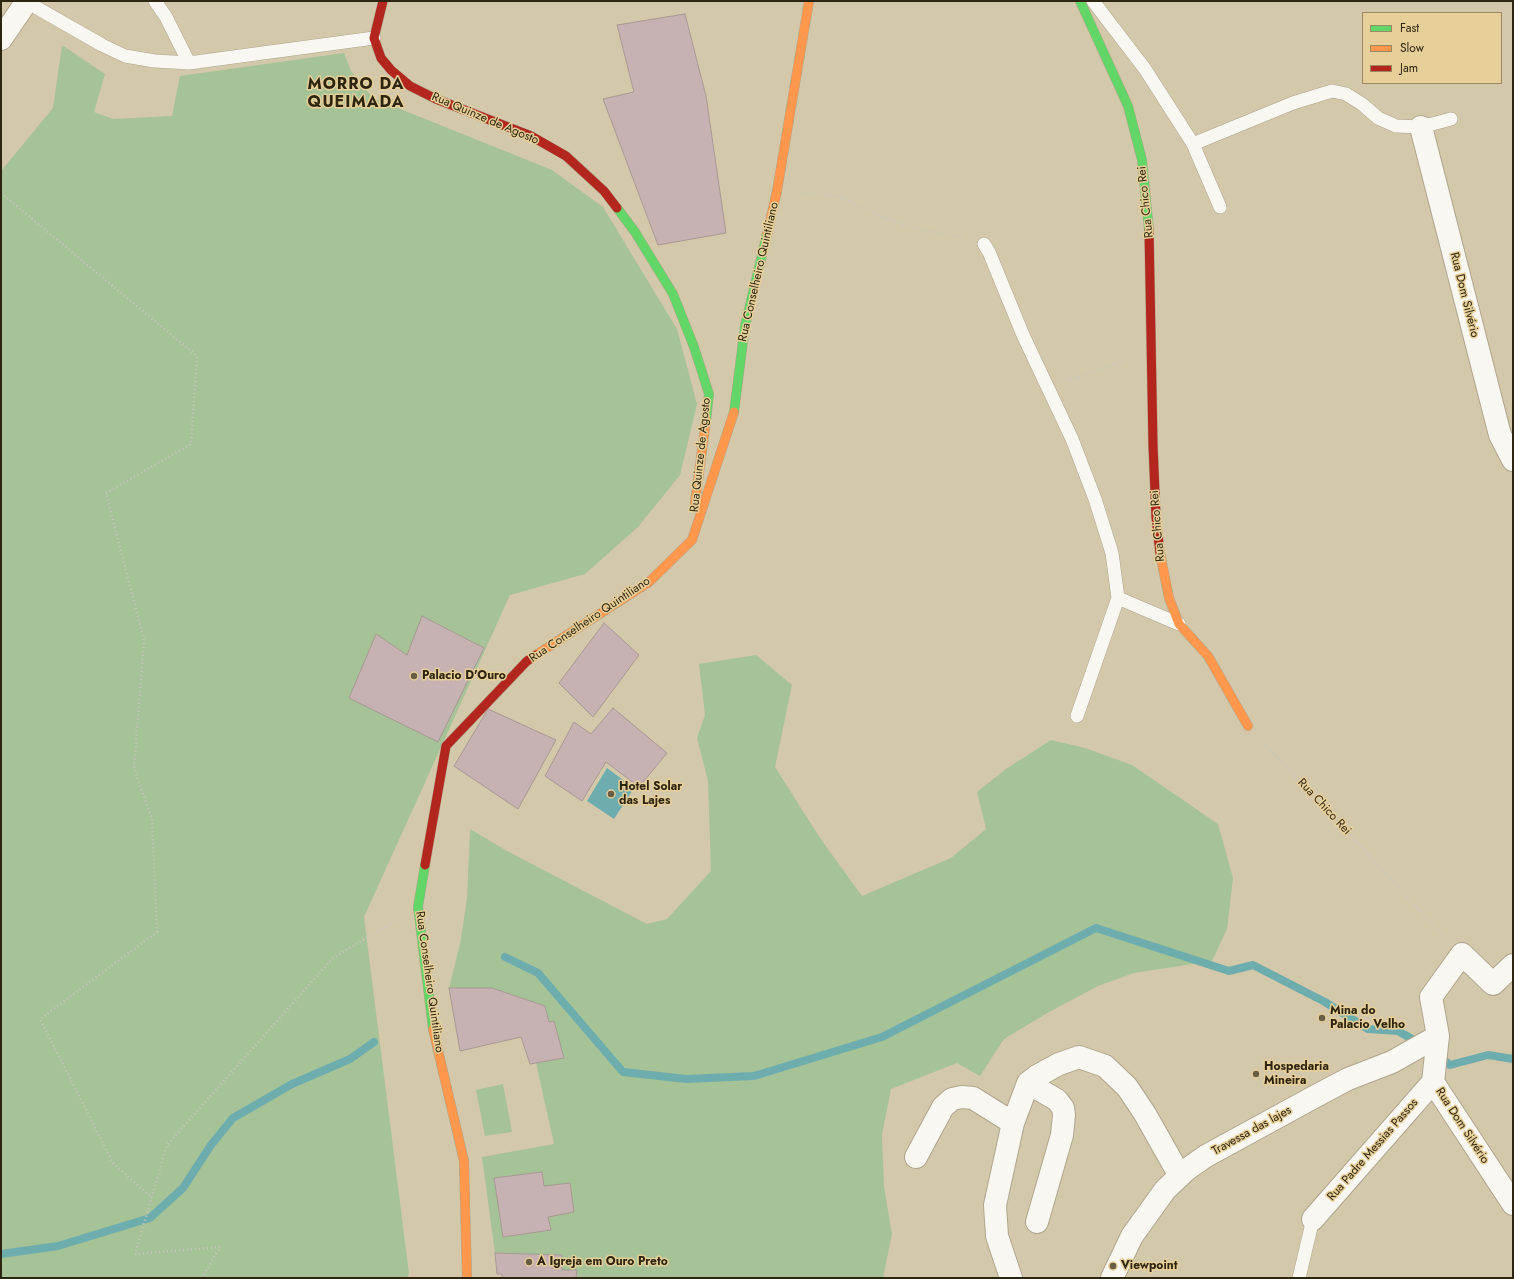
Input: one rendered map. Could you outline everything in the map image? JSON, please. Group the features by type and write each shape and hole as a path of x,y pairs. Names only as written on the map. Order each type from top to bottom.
{"street":[{"path":"1,39 26,1"},
{"path":"374,38 383,1"},
{"name":"Rua Conselheiro Quintiliano","path":"467,1278 464,1161 434,1034 418,907 446,746 527,661 649,582 692,540 735,410 745,326 778,191 809,1"},
{"name":"Rua Chico Rei","path":"1080,1 1128,106 1142,160 1150,238 1153,445 1156,516 1162,568 1169,598 1179,624 1208,656 1248,726"},
{"name":"Rua Quinze de Agosto","path":"374,38 381,58 391,70 410,86 436,99 531,136 566,156 604,191 635,232 673,294 694,347 709,394 703,447 697,478 692,540"},
{"name":"Rua Dom Silvério","path":"1421,127 1500,435 1513,460"},
{"path":"1462,954 1503,987 1513,965"},
{"name":"Rua Dom Silvério","path":"1462,954 1430,997 1438,1036 1433,1082 1513,1204"},
{"name":"Travessa das lajes","path":"1112,1278 1132,1236 1165,1190 1180,1176 1206,1156 1348,1079 1392,1062 1438,1036"},
{"path":"1011,1278 997,1236 995,1206 1013,1123 1028,1083 1037,1076 1059,1064 1079,1057 1105,1066 1127,1087 1145,1114 1180,1176"},
{"name":"Rua Padre Messias Passos","path":"1313,1219 1433,1082"},
{"path":"1028,1083 1057,1100 1063,1108 1064,1116 1062,1135 1037,1222"},
{"path":"916,1157 943,1107 952,1099 962,1097 973,1098 1013,1123"}],"lane":[{"path":"26,1 102,45 125,56 155,61 189,63 374,38"},
{"path":"155,1 166,17 189,63"},
{"path":"1092,1 1145,69 1193,144 1220,207"},
{"path":"1193,144 1293,103 1332,91 1346,94 1362,104 1378,118 1396,126 1421,127 1451,119"},
{"path":"984,244 989,252 1023,335 1069,433 1095,499 1112,553 1118,598 1077,716"},
{"path":"1118,598 1179,624"},
{"path":"1299,1278 1313,1219"}],"path":[{"path":"778,191 838,196 882,217 914,228 978,240 984,244"},
{"path":"1,193 197,356 191,444 106,493 144,640 134,769 152,819 157,932 40,1019 113,1164 152,1198"},
{"path":"1045,381 1077,378 1127,359 1152,360"},
{"name":"Rua Chico Rei","path":"1248,726 1462,954"},
{"path":"202,1278 220,1247 135,1254 167,1145 333,958 418,907"}],"green space":[{"path":"62,45 105,74 94,112 113,119 172,116 180,76 344,53 351,71 373,98 552,170 603,207 677,329 697,404 680,475 638,527 585,574 510,595 364,917 409,1274 407,1278 1,1278 1,171 53,108"},
{"path":"756,655 792,685 775,767 820,838 862,896 951,858 986,829 977,792 1006,769 1051,740 1085,748 1132,765 1218,824 1233,878 1227,929 1212,961 1134,973 1098,986 1049,1012 1004,1039 980,1076 957,1063 891,1089 882,1135 884,1187 892,1234 883,1278 575,1278 562,1270 562,1255 495,1253 482,1157 554,1144 536,1063 564,1057 554,1021 549,1022 545,1006 492,988 449,988 460,944 467,899 470,829 507,851 647,924 667,919 711,871 708,781 697,738 705,715 699,664","holes":["542,1172 544,1186 570,1183 574,1212 548,1217 550,1230 503,1237 494,1178"]},
{"path":"503,1084 512,1132 485,1136 476,1090"}],"water":[{"name":"Hotel Solar das Lajes","path":"607,768 634,788 614,819 587,801"}],"building":[{"path":"685,14 706,96 726,233 658,245 603,99 634,92 617,25"},
{"name":"Palacio D'Ouro","path":"422,616 484,648 438,742 349,698 376,634 407,655"},
{"path":"604,623 639,655 593,717 559,683"},
{"name":"Hotel Solar das Lajes","path":"613,708 667,753 639,787 606,762 582,801 545,776 574,722 591,734"},
{"path":"488,709 556,740 518,809 454,766"},
{"path":"449,988 492,988 545,1006 549,1022 554,1021 564,1058 530,1064 521,1037 460,1051"},
{"path":"542,1172 544,1186 570,1183 574,1212 548,1217 551,1230 503,1237 494,1178"},
{"name":"A Igreja em Ouro Preto","path":"495,1253 562,1255 562,1270 577,1270 576,1278 502,1278 502,1274 497,1274"}],"waterway":[{"path":"505,957 538,973 623,1072 686,1079 754,1076 882,1037 1096,928 1229,971 1253,965 1325,1002 1368,1029 1398,1031 1421,1044"},
{"path":"1,1254 58,1246 150,1218 183,1188 211,1145 233,1118 292,1084 350,1059 374,1042"},
{"path":"1438,1056 1450,1065 1488,1055 1513,1059"}],"traffic: fast":[{"path":"1080,1 1128,106 1142,160 1149,230"},
{"path":"617,208 635,232 673,294 694,347 709,394 706,420"},
{"path":"734,412 745,326 767,234"},
{"path":"425,865 418,907 433,1029"}],"traffic: slow":[{"path":"767,234 777,191 809,1"},
{"path":"536,655 649,582 692,540 734,412"},
{"path":"695,503 706,420"},
{"path":"1160,553 1169,598 1179,624 1208,656 1248,726"},
{"path":"433,1029 464,1161 467,1278"}],"traffic: jam":[{"path":"383,1 374,38 381,58 391,70 410,86 436,99 531,136 566,156 604,191 617,208"},
{"path":"1149,230 1153,445 1156,517 1160,553"},
{"path":"425,865 446,746 527,661 536,655"}],"place":[{"name":"Palacio D'Ouro","path":"414,676"},
{"name":"Hotel Solar das Lajes","path":"611,794"},
{"name":"Mina do Palacio Velho","path":"1322,1018"},
{"name":"Hospedaria Mineira","path":"1256,1074"},
{"name":"A Igreja em Ouro Preto","path":"529,1262"},
{"name":"Viewpoint","path":"1113,1266"}],"district":[{"name":"MORRO DA QUEIMADA","path":"356,94"}]}
